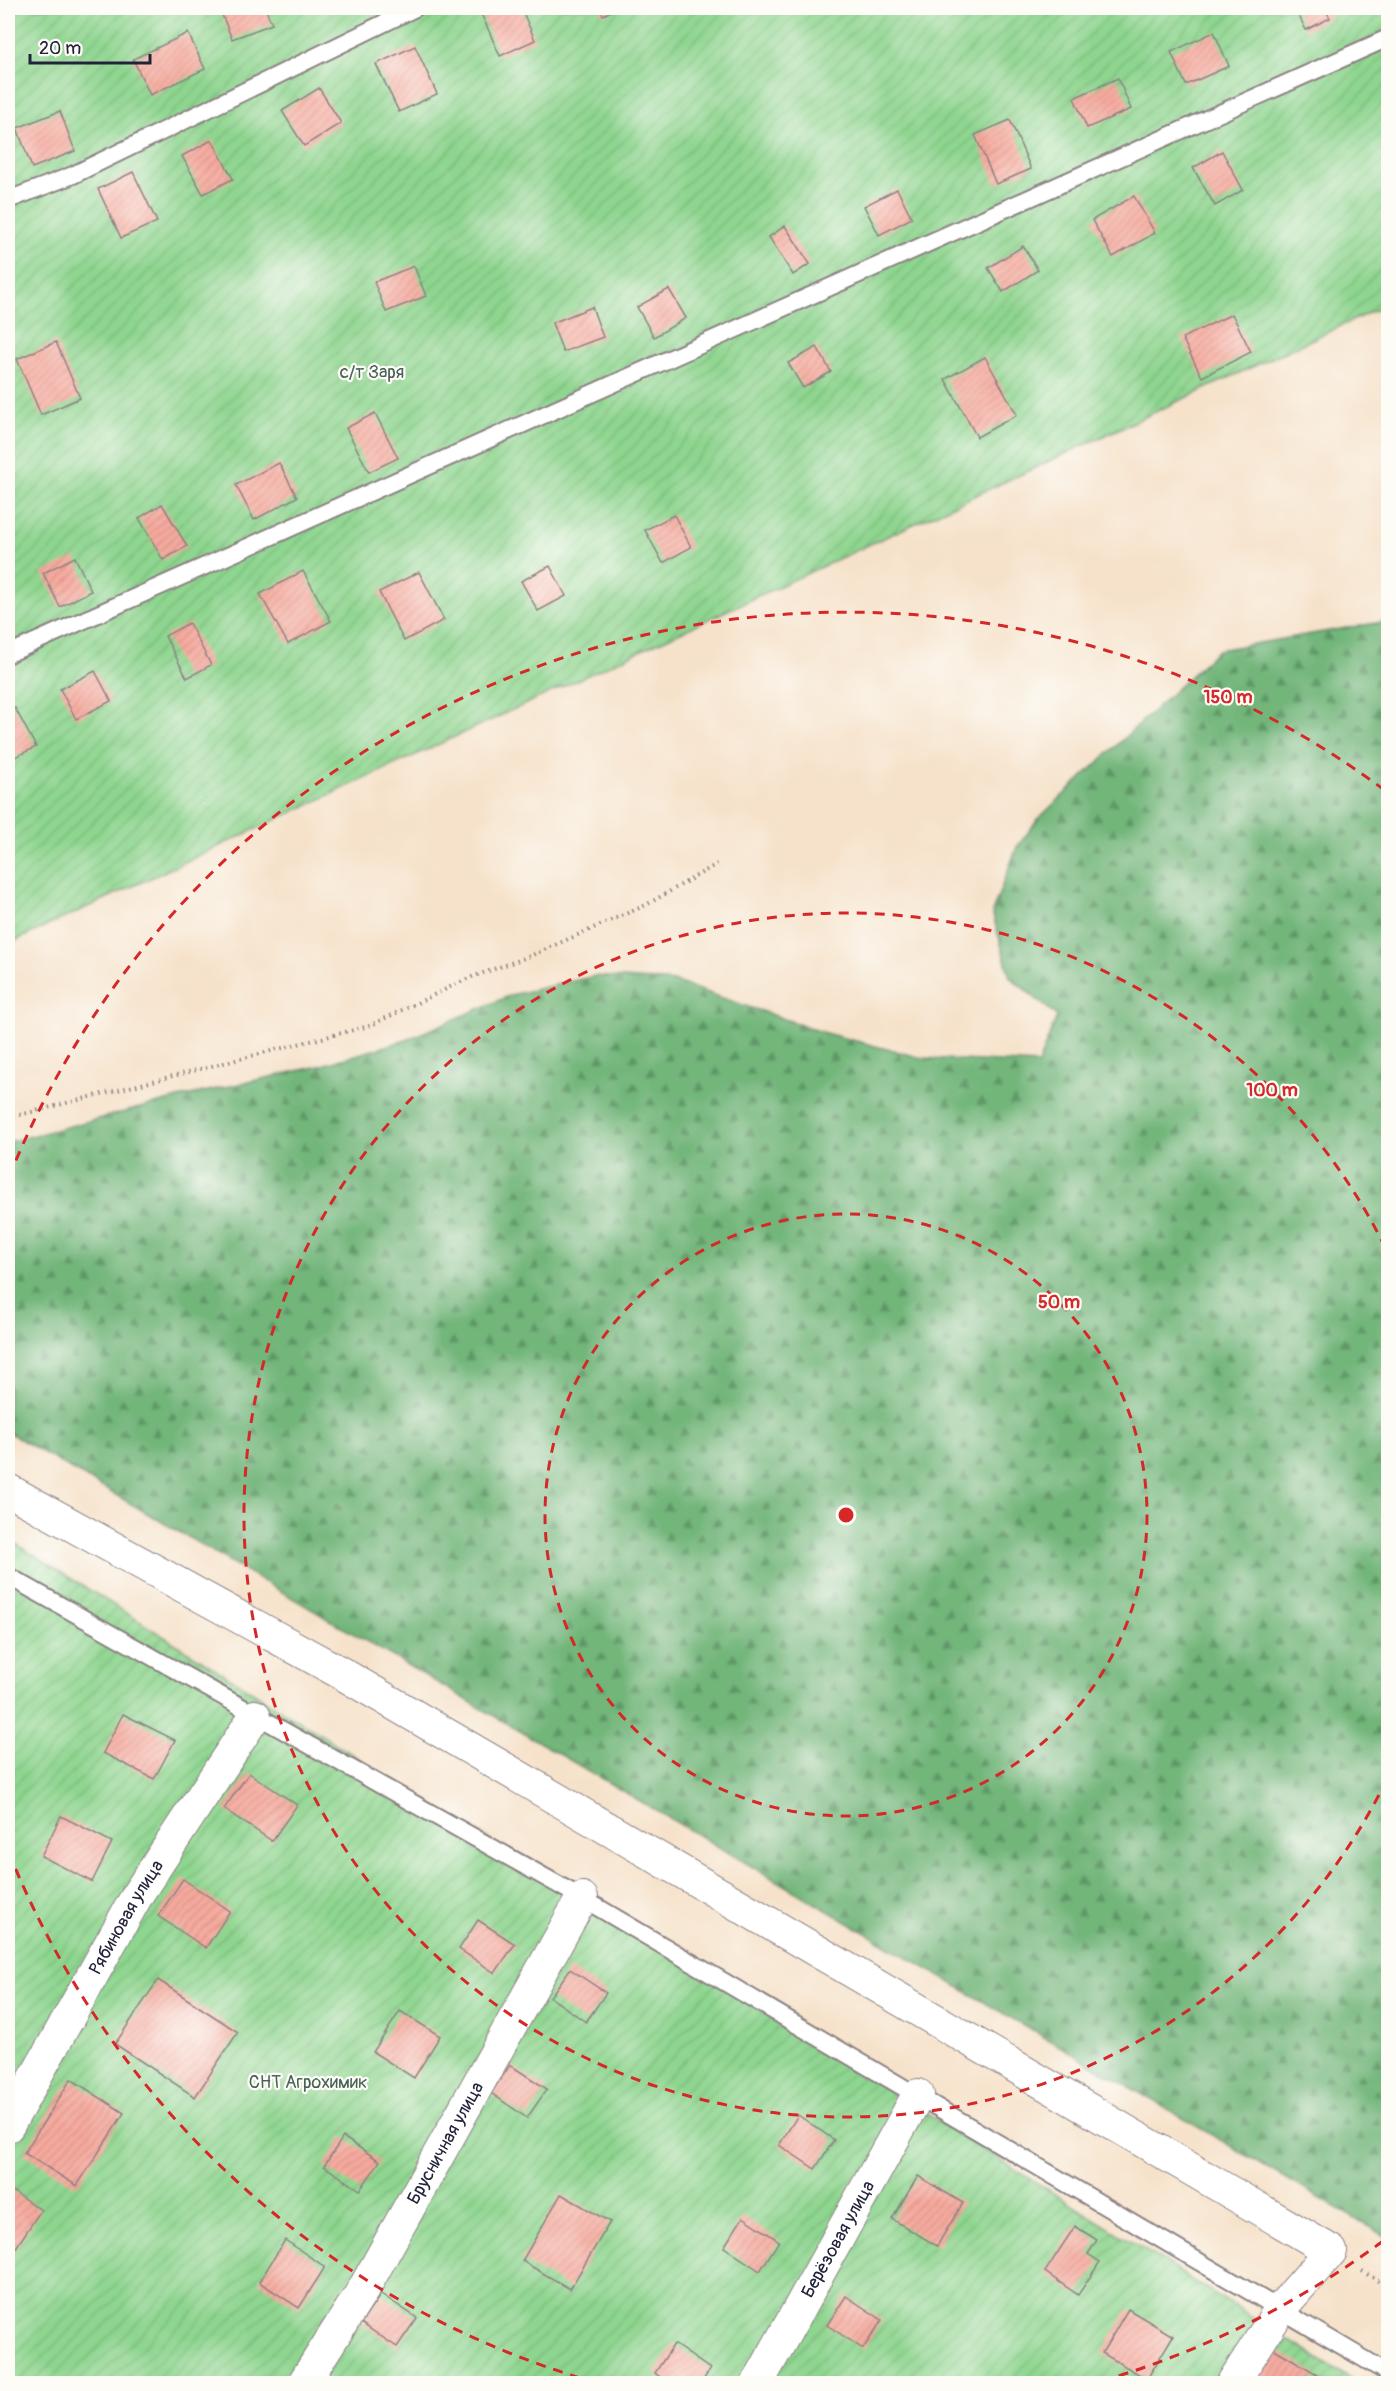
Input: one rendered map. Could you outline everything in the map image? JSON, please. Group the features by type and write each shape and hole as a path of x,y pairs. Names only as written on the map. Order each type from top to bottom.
{"street":[{"path":"8,1490 340,1672 1331,2251 1281,2308 1232,2384"},
{"name":"Рябиновая улица","path":"8,2126 140,1892 255,1716"},
{"name":"Брусничная улица","path":"303,2384 363,2290 582,1898"},
{"name":"Берёзовая улица","path":"757,2384 918,2095"}],"lane":[{"path":"8,200 73,175 415,8"},
{"path":"8,654 1389,38"},
{"path":"8,1576 582,1898 1389,2373"}],"path":[{"path":"8,1118 369,1026 469,978 530,956 646,905 717,864"}],"green space":[{"name":"с/т Заря","path":"8,8 1388,8 1388,304 8,944"},
{"path":"1388,621 1388,2238 8,1432 8,1142 186,1096 319,1066 406,1040 511,995 595,976 676,982 825,1033 922,1058 1038,1064 1057,1016 1010,977 992,912 1017,847 1039,818 1218,650"},
{"name":"СНТ Агрохимик","path":"8,1539 1357,2383 8,2383"}],"building":[{"path":"265,8 272,24 232,39 220,10"},
{"path":"486,8 521,8 535,40 500,56 480,11"},
{"path":"599,8 618,8 603,15"},
{"path":"1295,8 1325,8 1330,18 1306,30"},
{"path":"1214,32 1229,66 1186,85 1171,52"},
{"path":"188,33 205,69 150,95 133,59"},
{"path":"415,46 437,94 399,112 376,64"},
{"path":"1118,78 1131,109 1087,128 1074,98"},
{"path":"319,88 341,123 304,146 282,111"},
{"path":"60,111 75,151 32,168 17,128"},
{"path":"1010,120 1031,169 996,184 975,135"},
{"path":"212,140 233,179 203,194 182,156"},
{"path":"1222,151 1243,190 1215,206 1193,168"},
{"path":"133,172 157,222 121,238 98,189"},
{"path":"897,189 912,218 879,235 864,206"},
{"path":"1134,196 1155,233 1113,257 1092,220"},
{"path":"785,226 810,264 793,275 769,237"},
{"path":"1023,246 1038,270 1003,292 988,268"},
{"path":"414,266 426,296 386,312 374,282"},
{"path":"669,289 686,318 654,337 637,307"},
{"path":"592,307 603,337 563,352 552,323"},
{"path":"1232,314 1251,352 1202,377 1182,338"},
{"path":"56,342 80,398 41,415 17,359"},
{"path":"817,347 831,372 803,388 788,363"},
{"path":"985,357 1017,415 977,437 945,379"},
{"path":"375,413 398,458 369,472 346,428"},
{"path":"279,463 297,497 254,520 236,485"},
{"path":"162,504 187,546 163,560 139,518"},
{"path":"674,515 691,547 663,563 645,530"},
{"path":"75,557 91,591 60,607 43,573"},
{"path":"550,566 566,596 538,611 521,581"},
{"path":"303,571 331,621 288,644 260,594"},
{"path":"419,572 444,620 404,641 379,592"},
{"path":"189,623 211,665 187,678 165,636"},
{"path":"95,671 111,701 76,719 60,689"},
{"path":"15,708 36,747 9,760 8,712"},
{"path":"123,1714 175,1740 154,1779 103,1753"},
{"path":"249,1773 297,1805 272,1841 224,1809"},
{"path":"61,1816 112,1842 92,1882 41,1856"},
{"path":"183,1879 230,1911 206,1948 158,1916"},
{"path":"478,1920 515,1944 495,1973 459,1949"},
{"path":"570,1969 606,1993 586,2022 550,1997"},
{"path":"158,1980 238,2032 195,2097 115,2044"},
{"path":"400,2011 440,2036 414,2078 373,2052"},
{"path":"510,2065 547,2089 527,2118 491,2093"},
{"path":"71,2079 124,2113 77,2186 24,2153"},
{"path":"798,2115 834,2140 815,2169 779,2145"},
{"path":"343,2137 380,2161 360,2190 324,2166"},
{"path":"918,2176 963,2203 937,2246 892,2219"},
{"path":"8,2188 41,2210 9,2258 8,2257"},
{"path":"561,2194 610,2222 570,2289 522,2261"},
{"path":"743,2217 779,2241 760,2271 724,2247"},
{"path":"1075,2226 1097,2240 1088,2254 1100,2262 1078,2295 1045,2272"},
{"path":"285,2240 325,2267 299,2308 259,2282"},
{"path":"381,2294 417,2318 397,2347 361,2323"},
{"path":"846,2296 882,2320 863,2349 827,2325"},
{"path":"1128,2309 1173,2336 1147,2379 1102,2353"},
{"path":"674,2344 710,2369 701,2384 669,2384 655,2373"},
{"path":"1271,2347 1317,2374 1311,2384 1249,2384"}]}
